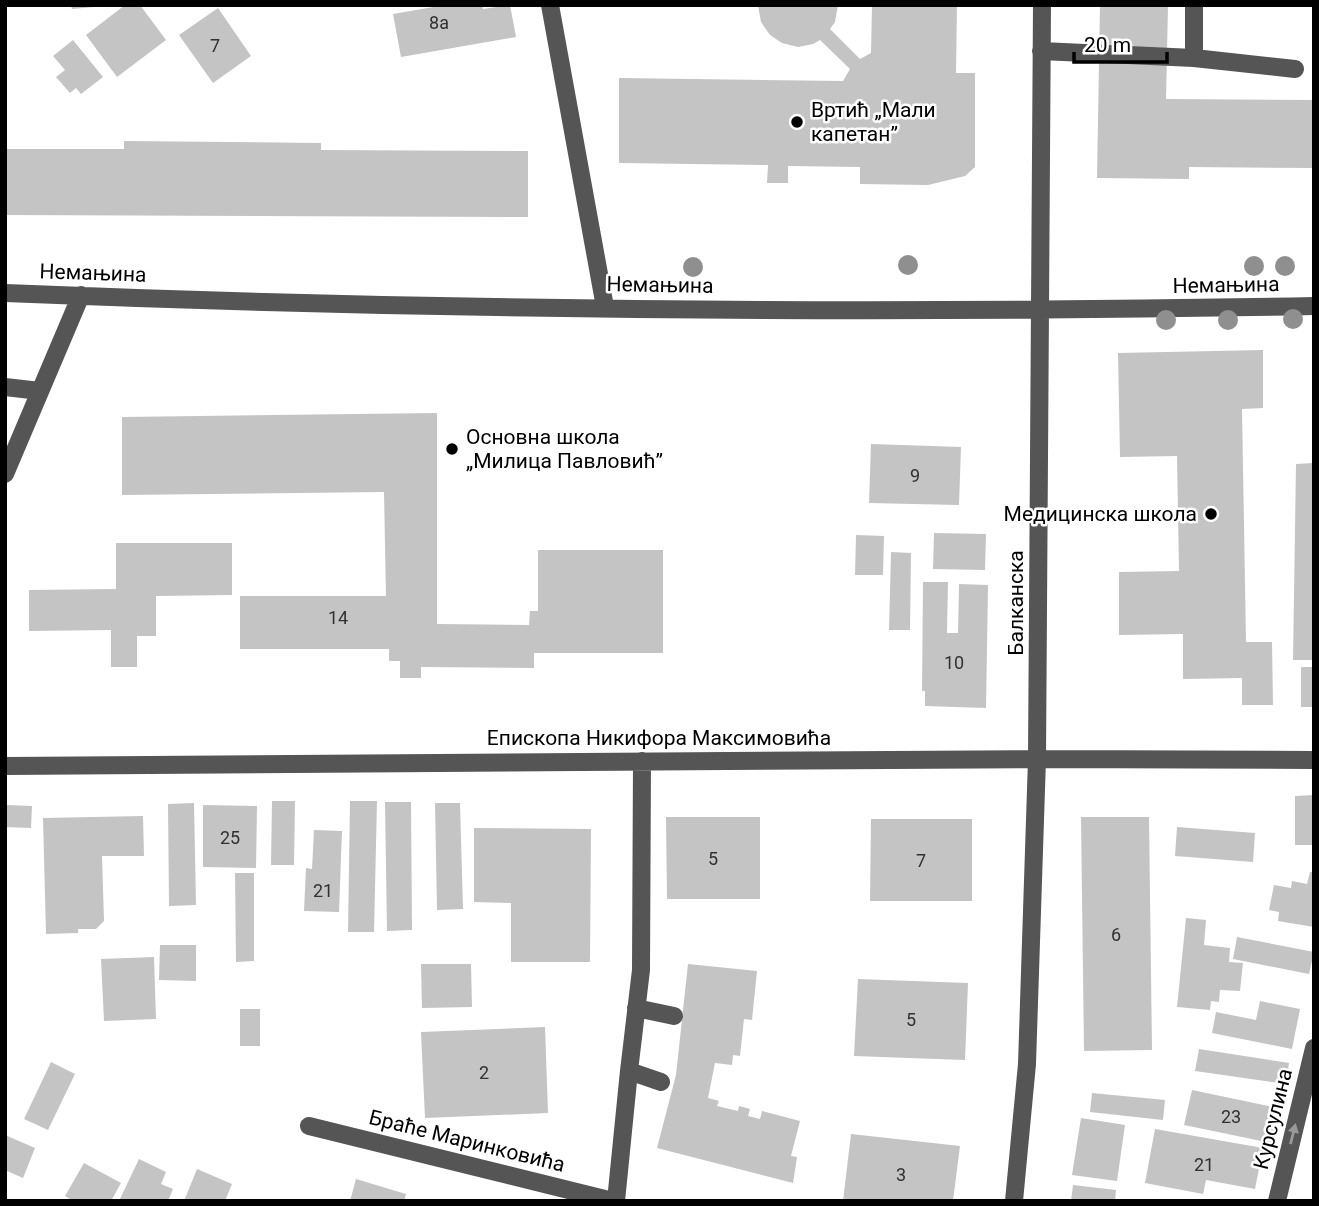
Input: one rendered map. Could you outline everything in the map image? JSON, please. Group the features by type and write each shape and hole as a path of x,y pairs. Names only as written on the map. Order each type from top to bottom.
{"street":[{"path":"550,5 605,307"},
{"name":"Балканска","path":"1014,1201 1027,1064 1037,759 1042,5"},
{"path":"1194,5 1194,58"},
{"path":"1041,51 1194,58 1295,69"},
{"name":"Немањина","path":"5,293 239,302 605,307 1039,311 1314,306"},
{"path":"5,474 80,295"},
{"path":"5,387 40,391"},
{"name":"Епископа Никифора Максимовића","path":"5,765 1314,760"},
{"path":"615,1201 641,953 642,761"},
{"path":"636,1008 674,1016"},
{"name":"Курсулина","path":"1277,1201 1314,1048"},
{"path":"629,1071 661,1082"},
{"name":"Браће Маринковића","path":"309,1126 615,1201"}],"building":[{"path":"71,5 94,5 94,7 72,9"},
{"path":"125,5 140,5 166,40 117,77 86,35"},
{"path":"445,5 482,5 483,9 510,5 516,37 401,57 393,14"},
{"name":"Вртић „Мали капетан”","path":"758,5 838,5 835,22 830,29 860,59 871,53 872,5 957,5 956,73 975,73 975,167 965,176 928,185 860,184 860,167 788,166 788,183 767,183 768,165 619,163 619,78 843,81 850,69 820,40 798,47 782,43 770,35 761,22"},
{"path":"1100,5 1168,5 1166,99 1314,100 1314,168 1189,167 1189,179 1097,178"},
{"path":"218,8 251,56 213,83 179,35"},
{"path":"73,40 103,77 81,94 76,88 70,93 56,77 65,70 53,56"},
{"path":"124,141 321,143 321,150 528,151 528,217 5,215 5,149 124,149"},
{"name":"Медицинска школа","path":"1263,350 1263,408 1242,409 1246,642 1272,642 1273,705 1242,705 1242,678 1183,679 1183,634 1119,635 1119,572 1179,571 1177,456 1120,457 1118,353"},
{"path":"437,413 437,624 529,625 530,611 538,611 538,550 663,550 663,653 534,653 534,668 421,667 421,678 400,678 400,661 389,661 389,649 240,649 240,596 386,596 384,492 122,495 122,417"},
{"path":"871,444 961,447 959,505 869,503"},
{"path":"1314,463 1314,660 1293,660 1296,464"},
{"path":"934,533 986,534 985,570 933,569"},
{"path":"856,535 884,536 883,575 855,575"},
{"path":"116,543 232,543 232,595 156,596 156,636 137,636 137,667 111,667 111,630 29,631 29,590 116,589"},
{"path":"891,552 911,553 910,630 889,630"},
{"path":"923,582 948,582 947,633 958,633 959,584 988,585 986,708 925,706 925,691 922,691"},
{"path":"1301,667 1314,667 1314,707 1301,707"},
{"path":"1314,795 1314,845 1295,845 1295,796"},
{"path":"272,801 295,801 294,865 271,865"},
{"path":"350,801 377,801 374,932 348,932"},
{"path":"385,802 411,802 412,930 387,931"},
{"path":"194,803 196,905 169,906 168,804"},
{"path":"435,803 460,803 463,909 437,910"},
{"path":"6,805 32,806 31,828 5,827"},
{"path":"203,805 257,806 256,868 203,867"},
{"path":"143,816 144,856 102,856 104,921 96,929 78,929 78,933 46,934 43,818"},
{"path":"666,817 760,817 760,899 667,899"},
{"path":"1081,817 1149,817 1152,1050 1084,1051"},
{"path":"871,819 972,819 972,901 870,901"},
{"path":"1177,827 1255,833 1253,862 1175,856"},
{"path":"474,828 591,829 590,962 511,962 511,903 474,902"},
{"path":"314,830 342,831 339,912 304,911 306,868 312,869"},
{"path":"1310,872 1314,872 1314,927 1278,921 1279,912 1269,910 1274,885 1291,888 1292,881 1307,884"},
{"path":"235,873 254,873 254,961 236,962"},
{"path":"1186,918 1206,920 1204,945 1230,948 1229,962 1243,963 1240,991 1220,990 1219,1002 1211,1001 1210,1010 1177,1007"},
{"path":"1237,937 1314,952 1309,974 1233,959"},
{"path":"160,945 196,945 196,981 159,980"},
{"path":"154,957 156,1019 104,1021 101,959"},
{"path":"421,964 471,964 472,1007 422,1008"},
{"path":"688,964 757,971 752,1020 744,1019 740,1056 733,1055 732,1065 715,1063 708,1098 719,1101 717,1106 738,1111 739,1106 750,1109 748,1116 760,1119 762,1111 800,1121 791,1156 797,1157 793,1183 657,1148 676,1075"},
{"path":"858,979 968,983 965,1060 854,1056"},
{"path":"1260,1001 1300,1009 1292,1049 1212,1033 1216,1012 1256,1020"},
{"path":"240,1009 260,1009 260,1046 240,1046"},
{"path":"545,1027 548,1113 425,1118 421,1032"},
{"path":"1199,1049 1289,1063 1286,1084 1195,1071"},
{"path":"51,1062 75,1074 48,1130 24,1119"},
{"path":"1192,1090 1278,1108 1271,1143 1184,1125"},
{"path":"1092,1093 1165,1100 1163,1120 1090,1112"},
{"path":"1081,1118 1125,1125 1117,1181 1072,1175"},
{"path":"1155,1129 1263,1148 1255,1189 1206,1180 1203,1194 1145,1183"},
{"path":"851,1134 960,1146 953,1201 843,1201"},
{"path":"5,1135 35,1148 23,1178 5,1170"},
{"path":"139,1159 166,1172 161,1184 173,1189 168,1201 119,1201"},
{"path":"84,1163 121,1183 111,1201 73,1201 65,1196"},
{"path":"197,1169 232,1184 225,1201 184,1201"},
{"path":"356,1179 406,1194 404,1201 350,1201"},
{"path":"1073,1185 1116,1190 1115,1201 1071,1201"}],"place":[{"name":"Вртић „Мали капетан”","path":"797,122"},
{"name":"Основна школа „Милица Павловић”","path":"452,449"},
{"name":"Медицинска школа","path":"1211,514"}]}
